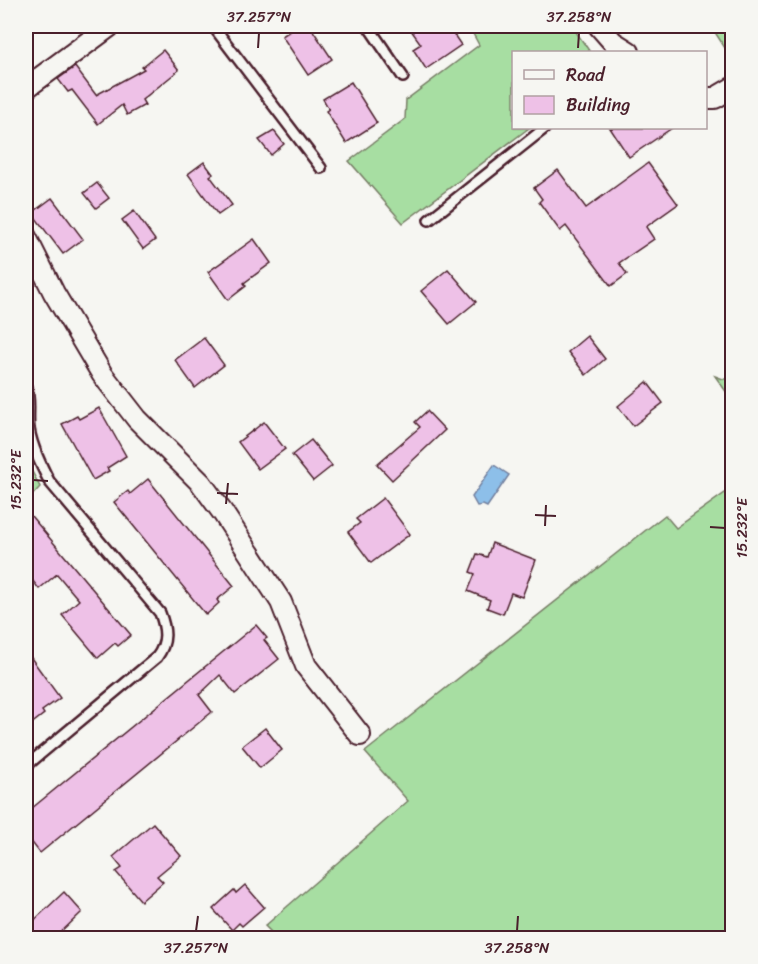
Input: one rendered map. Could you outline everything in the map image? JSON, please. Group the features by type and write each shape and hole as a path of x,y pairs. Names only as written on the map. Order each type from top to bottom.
{"street":[{"path":"26,88 110,26"},
{"path":"599,26 617,49"},
{"path":"707,98 715,98 732,88"},
{"path":"26,237 54,293 102,374 136,419 201,483 224,513 281,602 306,666 360,735"}],"lane":[{"path":"213,26 321,168"},
{"path":"368,26 403,77"},
{"path":"429,220 544,129"},
{"path":"26,387 29,429 38,459 49,482 160,613 165,637 163,649 157,657 26,766"}],"green space":[{"path":"473,26 572,26 589,51 512,51 512,129 528,129 403,223 349,161 405,119 406,100 479,45 470,28"},
{"path":"711,26 732,26 732,59"},
{"path":"715,376 732,379 732,400"},
{"path":"26,460 40,487 26,502"},
{"path":"732,488 732,938 277,938 265,926 408,801 365,752 665,515 676,528"}],"water":[{"path":"494,465 509,475 487,507 477,506 472,497"}],"building":[{"path":"298,26 310,26 332,59 308,75 282,36"},
{"path":"408,26 448,26 461,45 426,69 413,49 421,44"},
{"path":"163,50 179,70 142,100 145,105 127,115 122,105 98,124 72,90 68,92 58,79 75,67 96,95 144,69 142,67"},
{"path":"351,82 377,123 346,143 326,111 329,109 323,99"},
{"path":"611,129 671,129 629,157"},
{"path":"274,131 284,144 271,155 259,140"},
{"path":"204,162 213,174 210,176 232,205 218,215 188,174"},
{"path":"648,163 678,204 646,227 654,239 619,263 627,274 611,286 566,226 560,231 539,202 542,199 534,188 558,170 586,208"},
{"path":"97,183 109,198 96,208 84,193"},
{"path":"52,198 83,239 63,254 32,213"},
{"path":"134,211 155,240 143,249 122,220"},
{"path":"254,239 271,263 244,283 246,286 228,300 208,272"},
{"path":"448,269 476,302 449,324 421,291"},
{"path":"587,336 605,359 586,375 568,352"},
{"path":"204,338 224,365 195,388 175,360"},
{"path":"647,382 663,403 633,426 618,406"},
{"path":"99,408 126,456 107,468 109,471 93,480 62,424 77,416 79,419"},
{"path":"427,411 445,430 392,480 377,464 420,427 415,422"},
{"path":"264,422 285,449 258,469 238,442"},
{"path":"311,440 332,466 313,481 292,455"},
{"path":"148,479 234,586 217,600 219,603 206,615 114,502 128,491 130,494"},
{"path":"383,498 410,534 371,563 348,532 360,523 356,519"},
{"path":"26,510 131,635 118,646 115,643 98,658 62,615 79,600 57,574 39,589 26,572"},
{"path":"492,543 536,560 522,597 511,593 503,614 487,608 490,600 468,591 475,574 470,572 477,554 487,557"},
{"path":"256,625 267,638 264,640 279,659 235,694 220,675 199,695 212,712 40,853 26,835 26,813"},
{"path":"26,651 60,698 42,711 44,714 26,728"},
{"path":"265,728 282,750 260,768 242,746"},
{"path":"153,823 181,856 157,876 163,882 141,901 116,872 122,868 113,857"},
{"path":"245,885 264,907 242,926 239,923 232,930 213,909 234,890 236,893"},
{"path":"64,892 82,912 54,939 26,939 26,928"}]}
